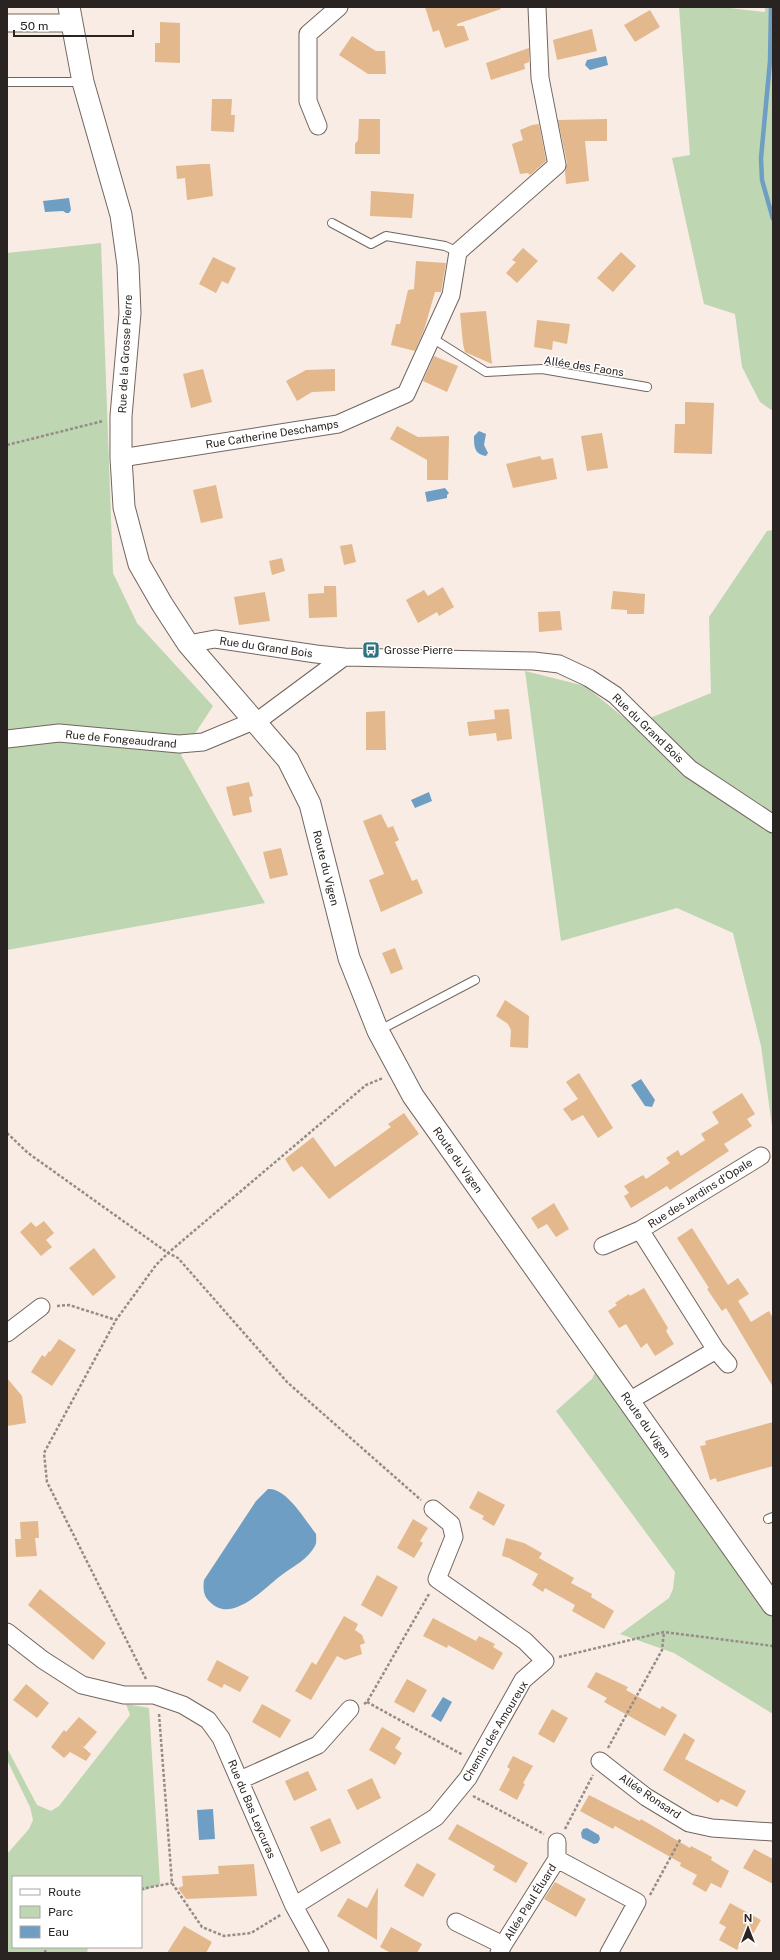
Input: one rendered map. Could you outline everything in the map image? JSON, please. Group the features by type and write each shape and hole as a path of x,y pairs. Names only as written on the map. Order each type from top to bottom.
{"street":[{"path":"318,126 308,102 308,34 339,7"},
{"path":"458,252 557,165 540,78 537,7"},
{"path":"7,24 70,15"},
{"name":"Rue de la Grosse Pierre","path":"70,15 83,82 121,215 128,264 130,313 121,416 121,458 124,507 139,564 162,604 188,644 219,680"},
{"name":"Rue Catherine Deschamps","path":"121,458 338,424 406,394 451,295 458,252"},
{"name":"Rue du Grand Bois","path":"188,644 215,639 344,657 534,661 559,664 589,678 615,695 690,768 773,824"},
{"path":"256,721 344,657"},
{"name":"Route du Vigen","path":"219,680 256,721 288,760 310,804 349,958 378,1031 398,1072 413,1096 773,1605"},
{"name":"Rue de Fongeaudrand","path":"7,739 59,733 178,744 203,742 256,721"},
{"name":"Rue des Jardins d'Opale","path":"603,1246 640,1230 761,1156"},
{"name":"Rue des Jardins d'Opale","path":"640,1230 716,1350 728,1364"},
{"path":"7,1333 41,1307"},
{"path":"629,1401 716,1350"},
{"path":"433,1509 452,1524 454,1537 438,1579 525,1640 545,1661"},
{"name":"Rue du Bas Leycuras","path":"7,1632 42,1660 82,1684 124,1694 154,1695 183,1705 208,1720 222,1738 294,1906 320,1953"},
{"name":"Chemin des Amoureux","path":"294,1906 436,1816 459,1788 477,1762 523,1680 545,1661"},
{"path":"240,1780 318,1745 350,1708"},
{"name":"Allée Ronsard","path":"600,1762 646,1797 689,1823 712,1828 773,1832"},
{"path":"557,1850 637,1902 609,1953"},
{"name":"Allée Paul Éluard","path":"456,1922 501,1949 557,1850"}],"lane":[{"path":"7,82 83,82"},
{"path":"332,223 371,244 386,236 445,246 458,252"},
{"name":"Allée des Faons","path":"432,338 486,372 542,369 647,387"},
{"path":"378,1031 475,980"}],"path":[{"path":"7,445 121,416"},
{"path":"294,1906 251,1934 224,1936 202,1927 172,1883 160,1714 154,1695 47,1482 44,1453 116,1320 156,1265 168,1253 366,1085 398,1072"},
{"path":"7,1133 28,1153 168,1253 178,1258 287,1382 407,1489 433,1509"},
{"path":"41,1307 69,1305 116,1320"},
{"path":"350,1708 367,1702 438,1579"},
{"path":"545,1661 664,1632 773,1646"},
{"path":"459,1788 557,1850 600,1762 662,1650 664,1632"},
{"path":"367,1702 477,1762"},
{"path":"637,1902 648,1897 689,1823"},
{"path":"142,1889 172,1883"}],"green space":[{"path":"679,7 721,7 765,12 765,7 773,7 773,411 760,402 742,367 735,314 704,304 672,158 690,155"},
{"path":"101,243 113,573 137,623 213,706 181,755 265,903 7,950 7,253"},
{"path":"773,530 773,1133 761,1046 733,933 677,908 561,941 525,671 585,686 633,725 711,693 709,617 767,531"},
{"path":"597,1368 773,1613 773,1714 674,1653 620,1634 669,1598 673,1589 675,1572 556,1411 592,1379"},
{"path":"126,1704 149,1708 160,1884 142,1892 142,1876 12,1876 12,1948 88,1948 87,1953 7,1953 7,1854 29,1829 33,1820 30,1807 7,1760 7,1748 37,1805 51,1811 59,1806 130,1715"}],"water":[{"path":"606,56 608,65 590,70 585,65 587,60"},
{"path":"69,198 71,210 69,213 63,211 45,212 43,201"},
{"path":"479,431 486,434 484,445 488,453 486,456 479,453 475,446 474,436"},
{"path":"445,488 449,493 447,498 427,502 425,492"},
{"path":"429,792 432,801 415,808 411,800"},
{"path":"641,1079 655,1100 652,1107 645,1106 631,1085"},
{"path":"268,1489 282,1493 295,1506 316,1534 315,1546 305,1558 248,1602 238,1607 228,1609 219,1608 210,1602 206,1597 204,1580 256,1501"},
{"path":"443,1697 452,1702 441,1722 431,1716"},
{"path":"213,1809 215,1839 199,1840 197,1810"},
{"path":"587,1828 599,1835 600,1839 598,1843 594,1844 582,1838 581,1833 583,1829"}],"building":[{"path":"425,7 500,7 501,9 457,24 457,26 464,26 469,40 445,48 439,30 433,32"},
{"path":"650,10 660,27 635,42 624,25"},
{"path":"160,22 180,23 180,63 155,62 155,43 160,43"},
{"path":"592,29 597,51 557,60 553,40"},
{"path":"352,36 376,51 385,51 386,74 368,74 339,55"},
{"path":"529,48 529,62 524,64 525,69 491,80 486,63"},
{"path":"212,99 232,99 231,115 235,115 234,132 211,131"},
{"path":"359,119 380,119 380,154 355,154 355,144 358,140"},
{"path":"607,119 607,141 585,141 589,181 566,184 565,171 567,163 558,120"},
{"path":"539,124 546,161 530,175 528,173 520,174 512,144 523,140 520,130"},
{"path":"210,164 213,196 187,200 185,178 177,179 176,166"},
{"path":"371,191 414,194 412,218 370,216"},
{"path":"523,248 538,261 517,283 506,273 516,262 512,260"},
{"path":"621,252 636,266 613,292 597,278"},
{"path":"213,257 236,268 228,284 222,281 216,293 199,284"},
{"path":"416,261 446,263 441,292 435,292 424,330 415,351 391,345 396,324 400,324 408,290 414,289"},
{"path":"486,311 492,364 465,352 463,344 460,313"},
{"path":"537,320 570,324 567,344 553,341 552,350 534,347"},
{"path":"434,356 458,366 447,392 423,381"},
{"path":"203,369 212,402 191,408 183,374"},
{"path":"335,369 335,391 312,392 297,401 286,381 306,370"},
{"path":"685,402 714,403 712,454 674,453 675,424 685,424"},
{"path":"397,426 418,437 449,436 448,480 427,480 427,460 390,439"},
{"path":"602,433 608,468 587,471 581,436"},
{"path":"540,456 542,460 553,458 557,479 513,488 506,464"},
{"path":"216,485 223,518 201,523 193,490"},
{"path":"352,544 356,562 344,565 340,546"},
{"path":"282,558 285,571 272,575 269,561"},
{"path":"324,586 336,586 337,617 309,618 308,594 324,593"},
{"path":"443,587 454,607 439,616 437,612 418,623 406,600 424,590 428,596"},
{"path":"613,591 645,594 644,614 627,614 627,610 611,609"},
{"path":"265,592 270,621 239,625 234,597"},
{"path":"560,611 562,630 539,632 538,612"},
{"path":"509,709 512,739 497,741 496,733 469,736 467,722 495,719 494,710"},
{"path":"385,711 386,750 366,750 366,712"},
{"path":"249,782 253,796 249,797 252,812 233,816 226,787"},
{"path":"381,814 388,828 393,826 399,840 395,842 412,881 417,879 423,893 381,912 369,880 384,874 363,821"},
{"path":"281,848 288,875 270,879 263,852"},
{"path":"395,948 403,969 391,974 382,953"},
{"path":"505,1000 529,1016 528,1048 510,1047 511,1030 508,1024 496,1016"},
{"path":"579,1073 613,1128 598,1138 583,1115 572,1121 563,1109 578,1099 566,1082"},
{"path":"742,1093 755,1114 747,1119 752,1126 724,1144 729,1151 670,1190 667,1186 631,1208 624,1196 629,1193 624,1186 643,1175 646,1179 670,1163 666,1158 678,1150 681,1156 705,1140 701,1134 719,1123 712,1112"},
{"path":"404,1113 419,1134 329,1199 302,1166 293,1172 285,1159 313,1137 335,1167 391,1127 388,1124"},
{"path":"554,1203 569,1229 556,1237 547,1224 538,1229 531,1218"},
{"path":"44,1221 54,1233 46,1240 52,1247 41,1256 20,1232 31,1222 36,1227"},
{"path":"692,1228 728,1285 738,1278 749,1294 738,1301 751,1322 769,1311 773,1318 773,1387 726,1308 722,1311 707,1289 709,1288 677,1238"},
{"path":"94,1248 116,1277 93,1296 69,1268"},
{"path":"644,1288 668,1328 666,1331 674,1344 655,1356 647,1343 641,1348 626,1324 619,1328 608,1311 617,1305 615,1303 629,1294 630,1296"},
{"path":"59,1339 76,1350 52,1386 31,1372 42,1355 45,1357"},
{"path":"7,1378 22,1396 26,1423 7,1426"},
{"path":"773,1422 773,1466 717,1482 716,1478 710,1480 700,1446 706,1445 705,1441"},
{"path":"478,1491 505,1505 494,1526 482,1519 484,1516 469,1508"},
{"path":"413,1519 428,1528 420,1541 423,1543 414,1558 397,1548"},
{"path":"38,1521 39,1538 35,1538 37,1556 16,1557 15,1539 21,1539 20,1522"},
{"path":"506,1538 524,1543 542,1553 539,1558 574,1578 571,1583 592,1594 591,1597 614,1611 604,1629 572,1611 575,1605 545,1588 543,1592 532,1585 538,1574 509,1558 502,1556"},
{"path":"377,1575 398,1587 382,1617 361,1605"},
{"path":"40,1589 106,1643 93,1660 28,1605"},
{"path":"344,1616 358,1624 355,1630 362,1635 365,1643 360,1645 362,1654 345,1660 337,1656 311,1700 295,1691 312,1662 316,1665"},
{"path":"433,1618 476,1641 479,1636 495,1644 493,1647 503,1653 493,1670 448,1645 447,1648 423,1636"},
{"path":"217,1660 249,1677 240,1692 224,1684 222,1688 207,1680"},
{"path":"596,1672 628,1687 626,1690 660,1709 662,1706 677,1715 665,1736 604,1702 607,1698 587,1687"},
{"path":"407,1679 427,1690 414,1713 394,1702"},
{"path":"26,1684 49,1703 37,1718 13,1700"},
{"path":"262,1704 291,1720 280,1738 252,1722"},
{"path":"552,1709 568,1718 554,1743 538,1734"},
{"path":"79,1717 97,1732 84,1747 81,1745 91,1754 86,1761 70,1752 64,1758 51,1747 64,1730 66,1732"},
{"path":"382,1727 401,1738 395,1748 402,1753 395,1765 369,1750"},
{"path":"684,1733 695,1740 685,1759 746,1791 737,1807 721,1799 718,1803 663,1770"},
{"path":"513,1756 533,1766 523,1783 525,1784 517,1800 499,1790 510,1769 507,1767"},
{"path":"308,1771 317,1790 294,1801 285,1781"},
{"path":"372,1778 381,1798 357,1810 347,1790"},
{"path":"589,1795 640,1821 641,1819 690,1848 691,1846 712,1857 711,1860 729,1871 721,1888 711,1883 706,1892 692,1884 697,1875 680,1866 681,1863 615,1826 613,1829 580,1811"},
{"path":"330,1818 341,1843 321,1852 310,1827"},
{"path":"457,1824 528,1863 516,1883 493,1870 495,1866 448,1839"},
{"path":"754,1849 773,1859 773,1884 743,1868"},
{"path":"417,1863 436,1874 423,1897 404,1886"},
{"path":"254,1864 257,1896 186,1899 178,1888 183,1886 182,1876 219,1874 218,1866"},
{"path":"555,1882 586,1899 576,1917 544,1899"},
{"path":"378,1887 377,1940 337,1916 348,1898 367,1908"},
{"path":"730,1903 761,1920 753,1934 748,1931 737,1950 719,1940 726,1927 719,1923"},
{"path":"184,1926 212,1942 206,1953 167,1953"},
{"path":"391,1927 422,1944 417,1953 391,1953 380,1947"}],"waterway":[{"path":"771,7 770,61 761,158 762,180 773,219"}],"place":[{"name":"Grosse Pierre","path":"371,650"}]}
